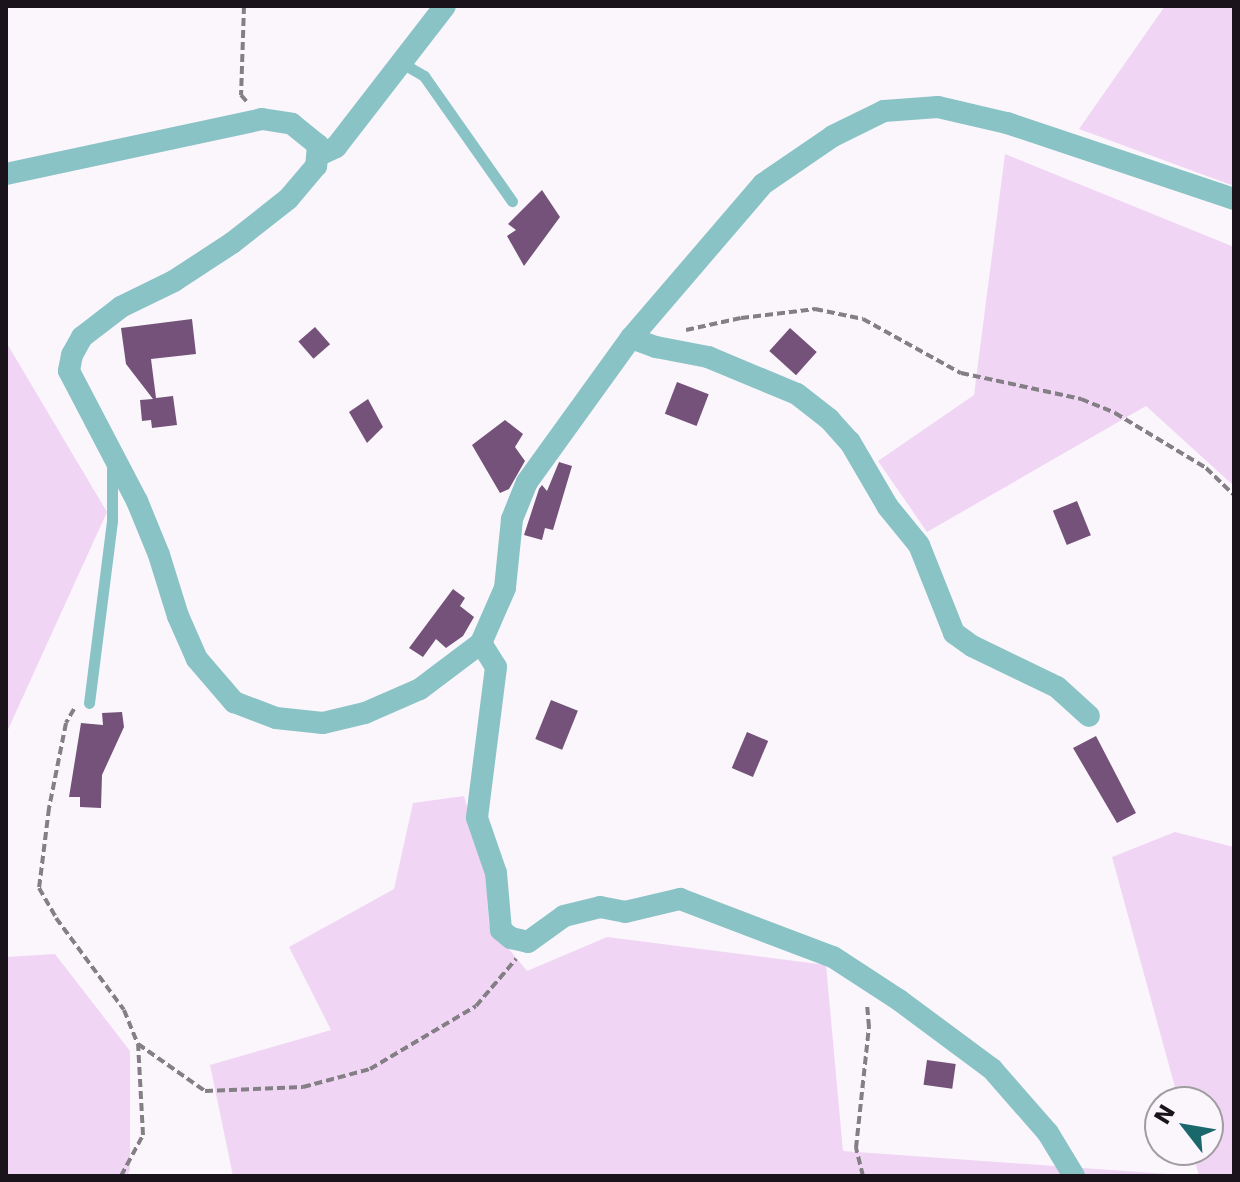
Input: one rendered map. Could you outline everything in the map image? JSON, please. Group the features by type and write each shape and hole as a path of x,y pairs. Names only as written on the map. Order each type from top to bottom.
{"street":[{"path":"319,155 336,147 445,6"},
{"path":"6,174 262,119 292,124 318,145 319,155 305,181 288,199 232,243 174,281 121,307 82,337 72,355 69,371 77,391 112,448 154,542 178,616 197,659 234,702 276,718 323,723 365,713 420,689 481,643 505,588 512,519 527,482 631,338 763,184 833,136 884,111 938,107 1007,123 1234,199"},
{"path":"631,338 656,347 708,357 797,394 829,419 850,442 888,507 919,545 954,633 972,646 1057,687 1089,716"},
{"path":"481,643 496,667 477,818 496,873 501,930 511,938 528,942 564,916 600,907 625,912 680,899 833,957 992,1069 1048,1133 1074,1176"}],"lane":[{"path":"400,62 424,76 512,201"},
{"path":"89,703 112,520 112,448"}],"path":[{"path":"244,6 241,95 262,119"},
{"path":"656,347 687,329 741,318 815,309 863,319 961,373 1081,399 1115,413 1206,468 1234,495"},
{"path":"94,672 66,723 49,808 39,888 56,918 124,1010 138,1044 143,1135 121,1176"},
{"path":"138,1044 205,1091 303,1087 370,1069 476,1006 528,942"},
{"path":"863,1176 856,1148 869,1027 864,978"}],"shaded area":[{"path":"1165,6 1234,6 1234,186 1079,129"},
{"path":"1005,154 1234,247 1234,486 1146,406 927,532 878,461 974,395"},
{"path":"6,342 107,512 6,734"},
{"path":"464,796 485,867 489,925 527,971 607,937 826,965 843,1151 1196,1176 233,1176 210,1065 331,1030 289,947 394,889 413,803"},
{"path":"1175,832 1234,847 1234,1176 1199,1176 1196,1166 1224,1166 1224,1086 1175,1086 1112,857"},
{"path":"55,954 130,1051 130,1170 127,1176 6,1176 6,957"}],"building":[{"path":"542,190 560,217 524,266 507,236 516,230 508,224"},
{"path":"192,319 196,354 151,359 156,398 173,396 177,425 152,428 151,420 142,421 140,400 153,399 126,364 121,328"},
{"path":"315,327 330,344 313,359 298,341"},
{"path":"790,328 817,352 796,375 769,351"},
{"path":"677,382 709,394 697,426 665,414"},
{"path":"368,399 383,427 367,443 349,412"},
{"path":"505,420 523,434 515,447 525,461 509,489 500,493 472,445"},
{"path":"559,462 572,466 553,530 545,528 542,540 524,535 539,489 542,485 547,491"},
{"path":"1077,501 1091,535 1067,545 1053,511"},
{"path":"453,589 465,598 460,606 474,617 463,636 446,648 436,639 423,657 409,648"},
{"path":"551,700 578,711 562,750 535,739"},
{"path":"122,712 124,727 102,775 101,808 80,807 80,797 69,797 81,723 103,725 102,713"},
{"path":"747,732 768,741 753,777 732,768"},
{"path":"1096,736 1136,813 1117,823 1073,748"},
{"path":"927,1060 956,1064 952,1089 924,1085"}]}
